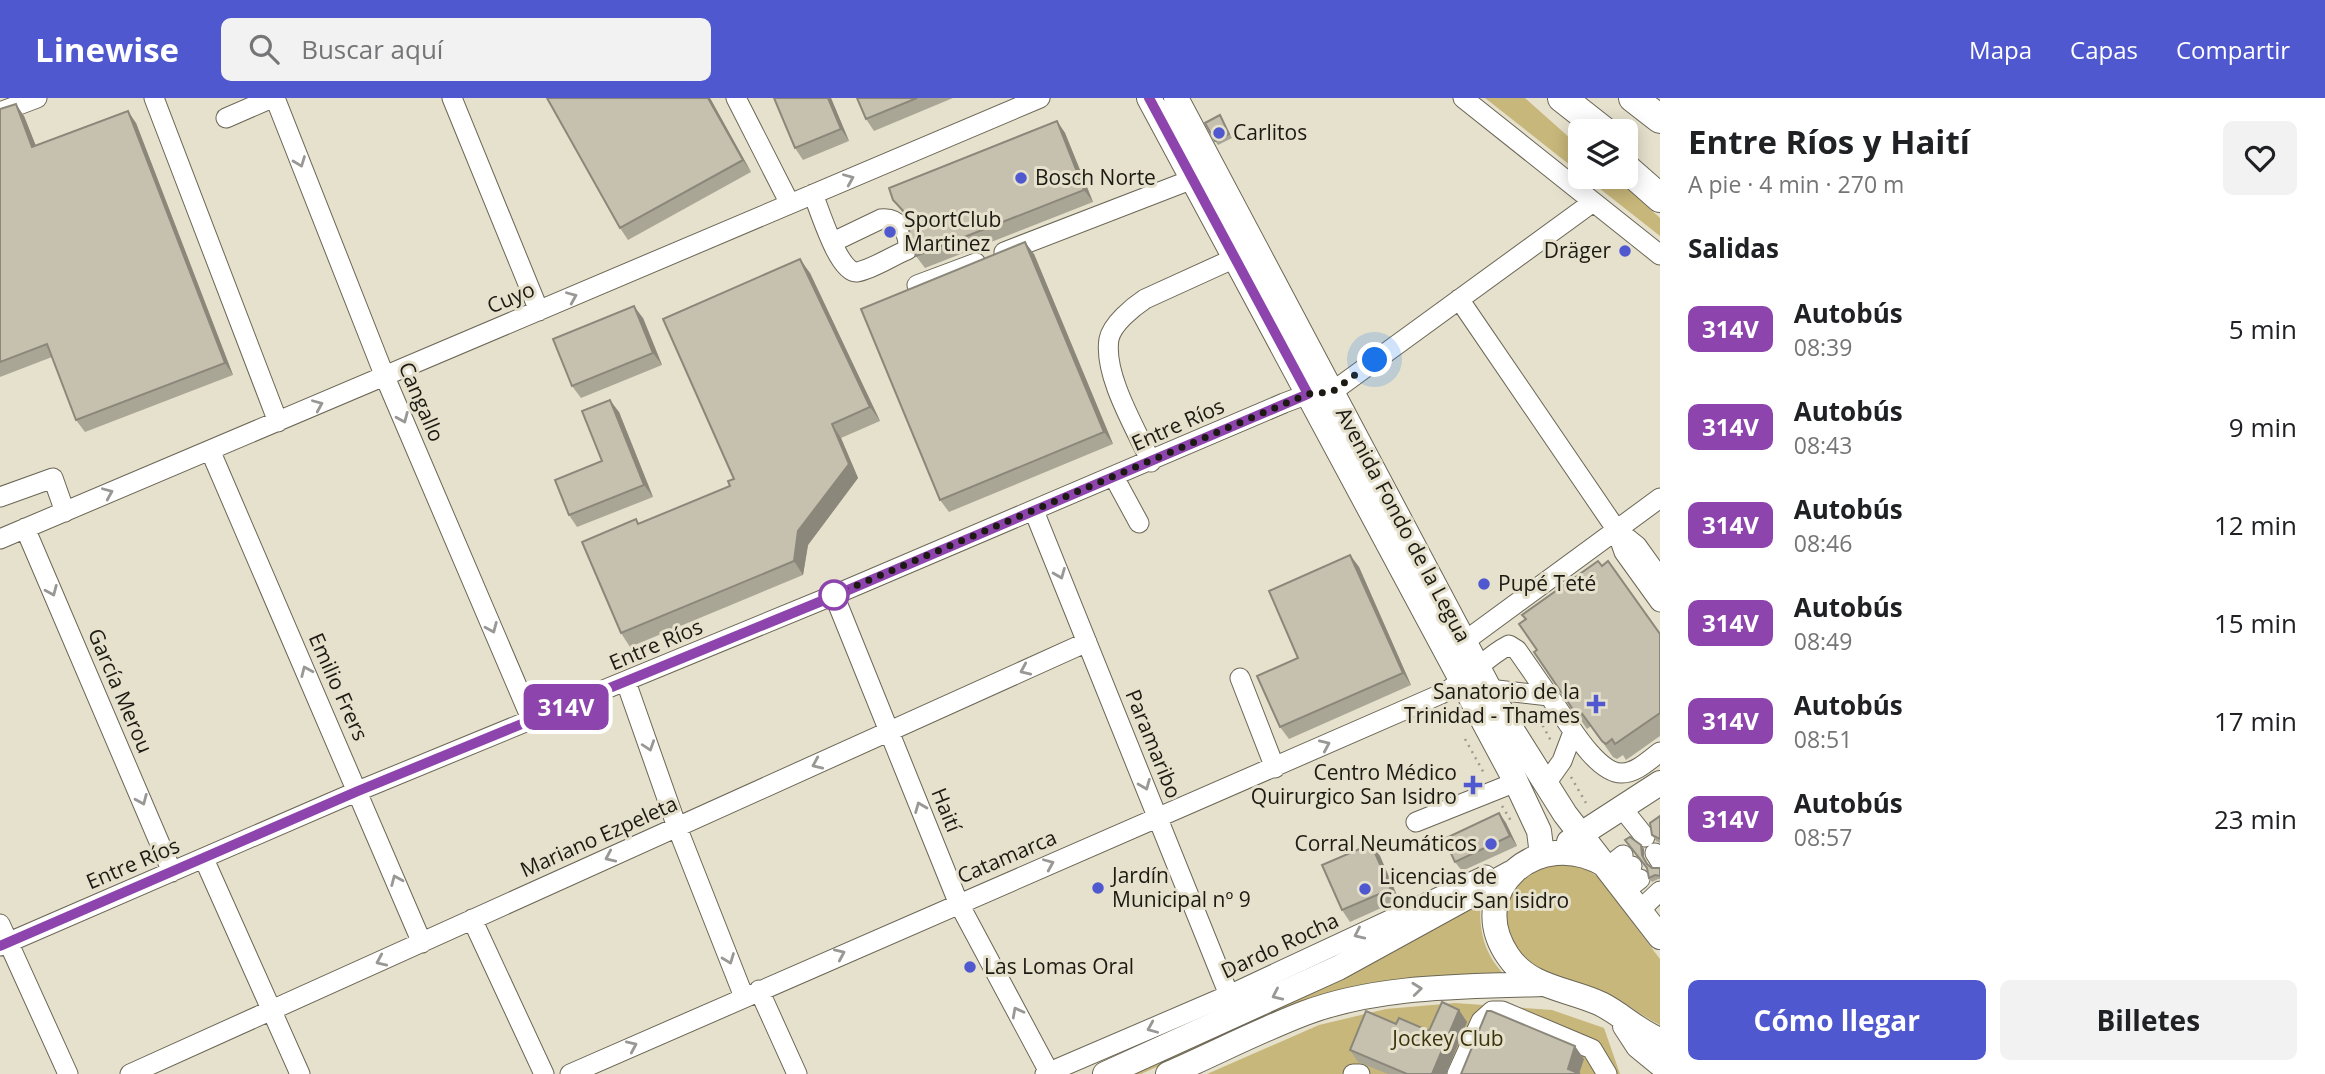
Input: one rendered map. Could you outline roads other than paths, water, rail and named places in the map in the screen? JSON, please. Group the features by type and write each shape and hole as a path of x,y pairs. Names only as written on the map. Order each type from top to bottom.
{"highway":[{"path":"1554,98 1576,119"},
{"path":"1562,98 1589,119"},
{"path":"1633,98 1660,119"},
{"path":"1638,158 1660,175"},
{"path":"1638,179 1660,198"}],"main road":[{"name":"Avenida Fondo de la Legua","path":"1149,98 1235,257 1320,393 1465,641 1471,675 1492,691 1545,785 1565,814 1627,878 1660,937"},
{"name":"Avenida Fondo de la Legua","path":"1176,98 1432,620 1471,675 1537,825 1543,855"},
{"path":"1105,1074 1338,968 1582,834 1660,783"},
{"path":"1543,855 1589,855 1627,878"},
{"path":"1511,873 1499,892 1494,914 1497,937 1508,957 1521,972 1542,984 1600,1004 1617,1014 1649,1043 1660,1064"},
{"path":"1168,1074 1306,1013 1358,998 1418,989 1542,984"},
{"path":"1644,1074 1649,1043"}],"street":[{"path":"0,112 37,98"},
{"path":"154,98 278,422"},
{"path":"226,118 274,98"},
{"name":"Cangallo","path":"274,98 385,377 532,721"},
{"path":"452,98 539,311"},
{"path":"737,98 790,204"},
{"name":"Cuyo","path":"0,539 1040,98"},
{"path":"1463,98 1660,255"},
{"path":"917,285 1193,179"},
{"path":"813,194 833,242"},
{"name":"Entre Ríos","path":"4,944 358,791 1320,393 1459,299 1593,202"},
{"path":"1151,462 1109,367 1110,337 1132,308 1145,299 1235,257"},
{"path":"1459,299 1616,529 1624,552 1660,602"},
{"name":"Emilio Frers","path":"210,450 422,943"},
{"path":"1114,477 1139,523"},
{"path":"0,497 54,478 65,512"},
{"path":"1465,641 1660,498"},
{"name":"Paramaribo","path":"1034,511 1229,995"},
{"name":"García Merou","path":"25,528 172,872"},
{"path":"1616,529 1637,546 1660,578"},
{"name":"Haití","path":"834,596 958,902 1047,1073"},
{"name":"Mariano Ezpeleta","path":"130,1074 1087,642"},
{"name":"Catamarca","path":"570,1074 958,902 1275,768 1471,675 1502,649 1513,647 1549,696"},
{"path":"1240,678 1275,768"},
{"path":"626,682 677,827 752,993 797,1074"},
{"path":"1492,691 1549,696 1573,732 1600,762 1621,773 1633,770 1660,752"},
{"path":"1545,785 1562,761 1573,732"},
{"path":"1562,761 1600,762"},
{"path":"1416,822 1516,782"},
{"path":"1622,808 1656,856"},
{"name":"Dardo Rocha","path":"1047,1073 1229,995 1489,873 1543,855"},
{"path":"204,859 270,1012 300,1074"},
{"path":"1627,878 1660,891"},
{"path":"472,919 544,1074"},
{"path":"0,924 4,944 68,1074"},
{"path":"1457,1074 1481,1021 1492,1011 1502,1011 1592,1049 1607,1074"},
{"path":"1353,1074 1360,1074"}],"place":[{"name":"Carlitos","path":"1219,133"},
{"name":"Bosch Norte","path":"1021,178"},
{"name":"SportClub Martinez","path":"890,232"},
{"name":"Dräger","path":"1625,251"},
{"name":"Pupé Teté","path":"1484,584"},
{"name":"Sanatorio de la Trinidad - Thames","path":"1596,704"},
{"name":"Centro Médico Quirurgico San Isidro","path":"1473,785"},
{"name":"Corral Neumáticos","path":"1491,844"},
{"name":"Jardín Municipal nº 9","path":"1098,888"},
{"name":"Licencias de Conducir San isidro","path":"1365,889"},
{"name":"Las Lomas Oral","path":"970,967"}],"park label":[{"name":"Jockey Club","path":"1448,1039"}]}
